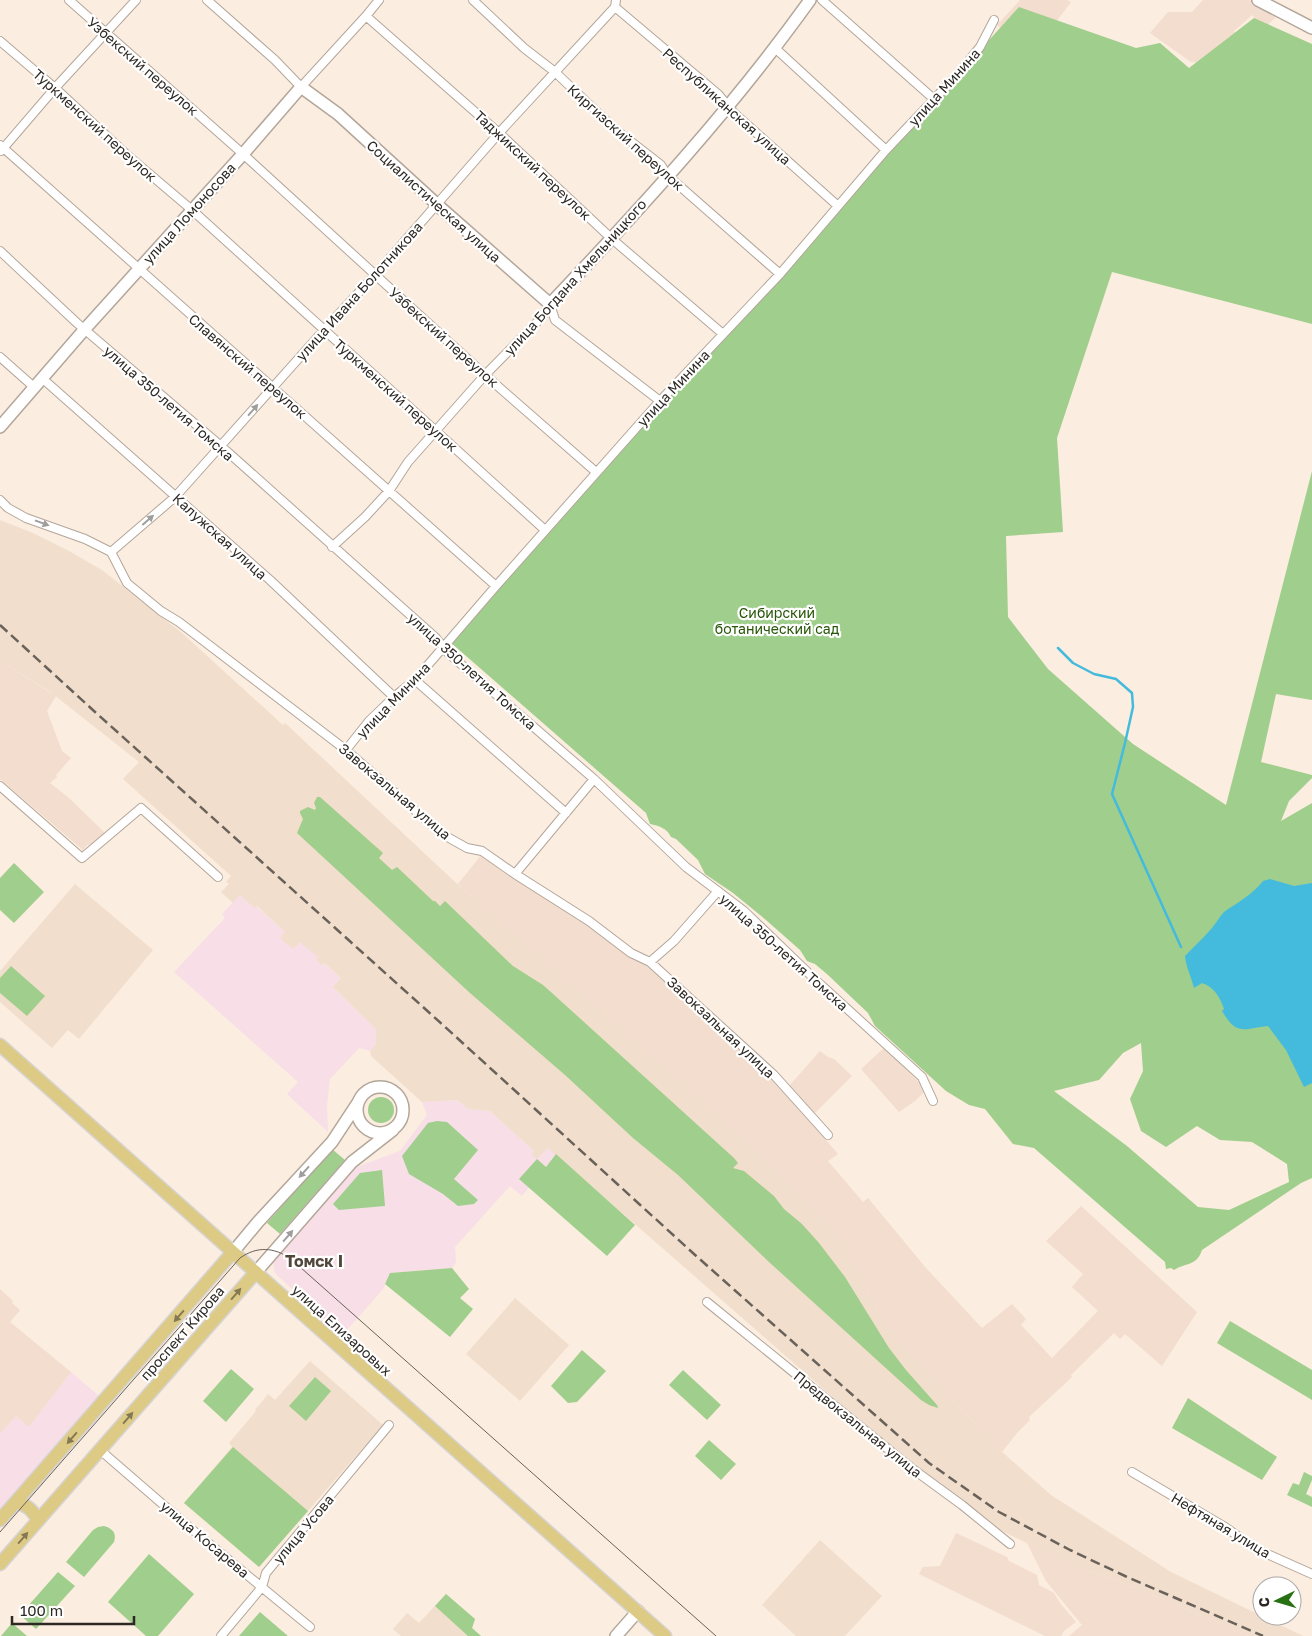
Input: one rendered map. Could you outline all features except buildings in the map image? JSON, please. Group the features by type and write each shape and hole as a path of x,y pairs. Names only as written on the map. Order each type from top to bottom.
{"main road":[{"name":"улица Елизаровых","path":"0,1046 665,1636"},
{"name":"проспект Кирова","path":"0,1520 233,1252"},
{"name":"проспект Кирова","path":"3,1557 38,1521 256,1272"},
{"path":"16,1502 24,1504 32,1510 38,1521"}],"street":[{"name":"Узбекский переулок","path":"69,0 105,34 243,154 485,375 596,472"},
{"path":"1,148 136,0"},
{"name":"Социалистическая улица","path":"207,0 275,60 300,87 338,114 436,204 550,304 555,320 660,401"},
{"name":"улица Ломоносова","path":"0,427 84,330 379,0"},
{"name":"Киргизский переулок","path":"472,0 524,48 555,72 616,130 661,165 668,175 780,274"},
{"name":"улица Богдана Хмельницкого","path":"332,547 389,491 408,462 485,375 542,317 550,304 612,239 668,175 728,106 775,48 810,0"},
{"path":"822,0 934,100"},
{"path":"1258,0 1312,28"},
{"name":"улица Ивана Болотникова","path":"111,552 175,496 616,4"},
{"name":"Республиканская улица","path":"616,4 718,94 734,113 838,206"},
{"name":"Таджикский переулок","path":"366,16 499,133 612,239 723,334"},
{"name":"улица Минина","path":"346,750 369,721 415,680 596,472 780,274 886,150 934,100 980,47 994,20"},
{"name":"Туркменский переулок","path":"0,41 55,88 126,154 192,210 546,530"},
{"path":"775,48 886,150"},
{"name":"Славянский переулок","path":"1,148 496,586"},
{"name":"улица 350-летия Томска","path":"0,251 84,330 221,446 436,638 448,653 594,779 686,867 744,911 821,985 922,1077 933,1101"},
{"path":"0,357 34,388"},
{"name":"Калужская улица","path":"42,379 270,580 394,697"},
{"path":"0,500 8,508 26,518 85,539 111,552"},
{"name":"Завокзальная улица","path":"111,552 127,583 161,611 179,622 346,750 442,834 468,848 482,851 590,921 631,953 650,962 774,1076 828,1135"},
{"path":"415,680 566,813"},
{"path":"515,874 594,779"},
{"path":"0,786 82,858 142,808 218,877"},
{"path":"650,962 674,941 718,891"},
{"path":"375,1087 393,1090 401,1099 404,1111 401,1122 393,1130 382,1133 365,1128 357,1114 359,1101 366,1092 375,1087"},
{"name":"проспект Кирова","path":"233,1252 332,1142 359,1101"},
{"name":"проспект Кирова","path":"256,1272 352,1162 393,1130"},
{"name":"Предвокзальная улица","path":"707,1302 910,1467 962,1505 1010,1544"},
{"name":"улица Усова","path":"221,1636 262,1587 266,1573 389,1425"},
{"name":"улица Косарева","path":"100,1450 310,1627"},
{"name":"Нефтяная улица","path":"1132,1472 1225,1527 1256,1548 1312,1574"},
{"path":"616,1636 638,1611"}],"shaded area":[{"path":"1020,0 1067,0 1071,2 1056,22 1007,35 997,25"},
{"path":"1203,0 1250,0 1276,17 1264,28 1252,15 1234,31 1244,51 1243,66 1191,62 1150,33 1168,12 1192,12"},
{"path":"0,520 33,533 102,570 182,633 283,725 285,723 453,880 730,1126 841,1240 881,1317 899,1342 1002,1452 1051,1495 1171,1572 1252,1611 1252,1626 1282,1626 1303,1636 1249,1636 1144,1591 1057,1558 998,1529 852,1414 548,1148 537,1159 532,1155 534,1151 490,1111 468,1109 457,1100 422,1102 371,1056 370,1051 376,1044 376,1029 333,987 341,978 324,963 321,965 316,960 318,957 300,942 293,949 280,938 285,932 257,906 254,908 240,895 233,903 221,892 229,884 226,882 231,876 123,779 139,762 49,691 0,661"},
{"path":"0,661 56,696 47,711 62,751 71,758 56,775 57,777 50,783 69,798 105,833 91,847 88,844 83,850 0,779"},
{"path":"482,854 648,964 771,1076 838,1154 828,1161 863,1202 868,1198 926,1268 982,1328 1012,1304 1026,1319 1021,1325 1052,1358 1098,1311 1072,1287 1083,1274 1046,1241 1081,1206 1197,1312 1162,1366 1125,1334 1120,1339 1114,1333 1071,1375 1072,1377 1029,1417 1030,1420 1002,1452 899,1342 881,1317 841,1240 802,1198 458,884"},
{"path":"75,884 153,950 79,1039 68,1030 52,1048 0,1002 0,971"},
{"path":"240,895 254,908 256,906 285,932 293,949 300,941 318,957 316,960 321,965 323,963 341,978 333,987 376,1029 376,1044 370,1051 359,1048 330,1079 327,1105 328,1132 287,1094 298,1082 174,972 225,918 222,914"},
{"path":"885,1047 926,1090 915,1101 899,1112 861,1069"},
{"path":"820,1051 834,1059 852,1076 814,1114 789,1086"},
{"path":"457,1100 468,1109 490,1111 534,1151 537,1159 548,1147 556,1154 522,1196 510,1186 455,1247 456,1262 452,1268 390,1273 383,1289 342,1336 275,1273 273,1263 354,1168 400,1151 427,1115 422,1102"},
{"path":"0,1289 20,1310 10,1322 71,1372 29,1427 16,1416 0,1434"},
{"path":"515,1298 569,1345 520,1401 466,1354"},
{"path":"310,1361 383,1425 259,1567 184,1503 232,1447 229,1443 268,1394 275,1400"},
{"path":"71,1372 100,1397 0,1510 0,1434 16,1416 29,1427"},
{"path":"956,1533 1007,1557 1009,1561 1037,1575 1039,1585 1054,1593 1076,1622 1064,1631 1061,1636 1045,1636 919,1574 923,1567 940,1566"},
{"path":"820,1540 882,1596 845,1636 796,1636 762,1605"},
{"path":"1027,1543 1057,1558 1144,1591 1249,1636 1069,1636 1082,1625 1046,1581"},
{"path":"446,1594 475,1619 472,1628 481,1636 401,1636 393,1629 407,1613 419,1623"}],"green space":[{"name":"Сибирский ботанический сад","path":"1019,7 1136,48 1160,43 1189,68 1254,18 1312,44 1312,324 1112,272 1057,438 1063,532 1006,536 1008,617 1048,669 1133,744 1226,805 1312,471 1312,700 1276,694 1261,762 1312,775 1312,778 1289,801 1281,821 1312,803 1312,1178 1301,1183 1202,1250 1194,1262 1174,1270 1171,1268 1166,1269 1165,1262 1034,1148 1013,1144 985,1109 969,1105 946,1091 875,1026 868,1013 828,975 815,964 807,961 800,950 766,920 733,893 705,874 698,860 676,839 671,837 662,828 650,824 646,813 450,642 664,402 783,275 888,152","holes":["1141,1043 1143,1071 1130,1099 1141,1131 1166,1147 1197,1126 1220,1140 1252,1142 1287,1164 1289,1182 1229,1210 1198,1207 1127,1146 1054,1091 1099,1080 1123,1053"]},
{"path":"317,797 320,797 383,853 379,858 392,870 397,867 440,906 445,901 513,966 543,985 734,1158 738,1163 733,1168 744,1171 774,1196 784,1209 802,1224 819,1243 845,1277 889,1348 938,1408 921,1400 769,1262 678,1175 633,1138 565,1075 470,993 297,833 303,819 300,811 308,807 315,810 314,803"},
{"path":"14,863 44,892 14,923 0,910 0,878"},
{"path":"11,966 45,996 27,1016 0,993 0,978"},
{"path":"381,1097 390,1101 394,1110 390,1119 381,1123 372,1119 368,1110 372,1101"},
{"path":"437,1121 447,1122 478,1150 454,1179 478,1200 474,1204 458,1206 443,1194 409,1174 402,1156 428,1123"},
{"path":"332,1149 345,1160 280,1234 267,1223"},
{"path":"556,1154 635,1225 607,1256 519,1179 537,1159 546,1167"},
{"path":"382,1170 385,1206 339,1210 333,1204 360,1173"},
{"path":"452,1268 469,1289 460,1298 473,1309 450,1337 385,1284 390,1273"},
{"path":"1230,1321 1312,1370 1312,1400 1217,1343"},
{"path":"582,1350 606,1371 577,1402 568,1403 551,1386"},
{"path":"231,1369 254,1389 226,1422 203,1401"},
{"path":"683,1370 721,1405 707,1420 669,1385"},
{"path":"315,1377 331,1391 306,1421 289,1406"},
{"path":"1188,1398 1277,1457 1262,1480 1172,1428"},
{"path":"709,1440 736,1464 721,1480 695,1456"},
{"path":"233,1447 308,1511 259,1567 184,1503"},
{"path":"1304,1472 1312,1476 1306,1494 1312,1497 1312,1507 1287,1495 1293,1483 1299,1485"},
{"path":"104,1526 113,1531 115,1536 114,1542 84,1577 66,1562 93,1530"},
{"path":"149,1554 194,1594 158,1636 146,1636 108,1602"},
{"path":"58,1572 75,1586 36,1629 20,1615"},
{"path":"446,1594 475,1619 472,1628 481,1636 468,1636 435,1606"},
{"path":"260,1612 288,1636 239,1636"},
{"path":"12,1623 27,1636 1,1636"}],"water":[{"path":"1270,879 1294,886 1312,883 1312,1083 1304,1087 1286,1050 1268,1026 1246,1029 1236,1028 1222,1011 1224,1009 1213,990 1202,983 1194,988 1185,956 1212,928 1224,912 1250,894 1263,881"}],"waterway":[{"path":"1058,648 1073,663 1094,674 1116,679 1132,693 1133,707 1112,794 1181,947"}],"tram line":[{"path":"0,1532 240,1258 253,1251 272,1250 291,1259 716,1636"}],"railway":[{"path":"0,625 694,1254 929,1463 999,1512 1070,1550 1263,1636"}],"district":[{"name":"Томск I","path":"314,1261"}]}
